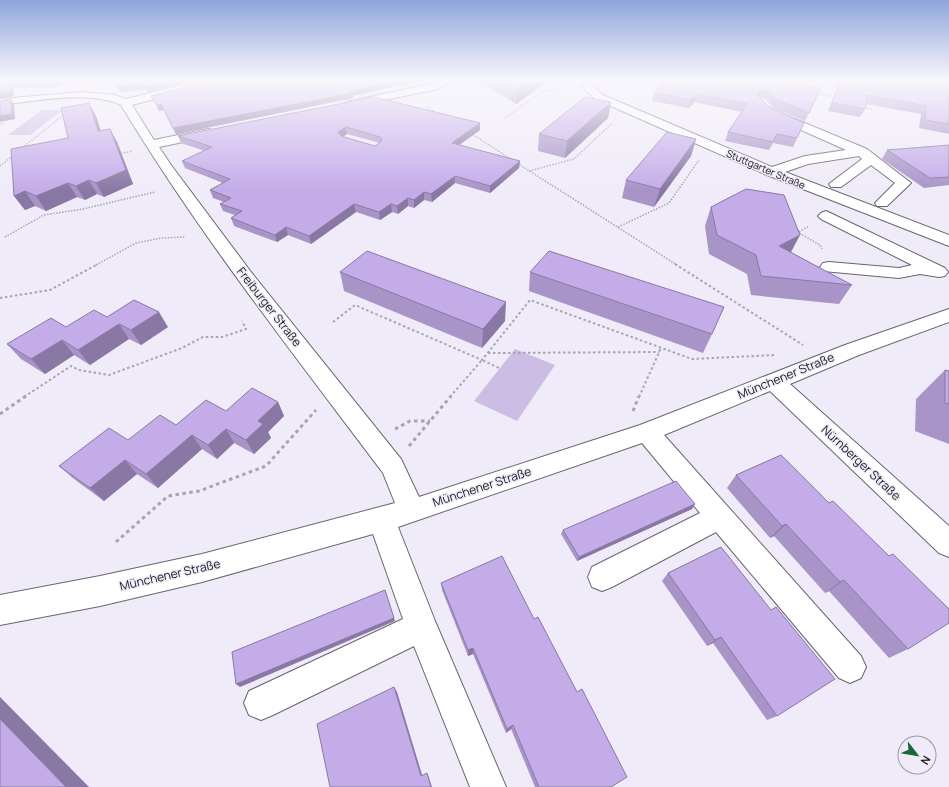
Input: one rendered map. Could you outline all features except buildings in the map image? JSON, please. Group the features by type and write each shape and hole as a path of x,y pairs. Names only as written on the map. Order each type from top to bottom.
{"street":[{"name":"Freiburger Straße","path":"134,117 165,167 236,263 392,466 400,481 411,511"},
{"name":"Stuttgarter Straße","path":"645,117 772,172 949,241"},
{"path":"782,117 866,156 904,183 882,203"},
{"path":"152,145 222,130"},
{"path":"772,172 805,160 866,156 883,151"},
{"path":"836,184 866,156"},
{"path":"848,202 819,220 944,273"},
{"path":"829,267 899,273 920,270 944,273"},
{"name":"Münchener Straße","path":"0,610 100,591 202,568 411,511 647,432 774,382 804,368 949,315"},
{"name":"Nürnberger Straße","path":"774,382 949,544"},
{"path":"647,432 850,667"},
{"path":"602,577 720,516"},
{"path":"382,520 421,626 488,787"},
{"path":"261,703 421,626"}],"path":[{"path":"0,166 62,117"},
{"path":"529,171 574,159 619,117"},
{"path":"0,124 5,124"},
{"path":"464,130 826,360"},
{"path":"114,155 152,145"},
{"path":"618,227 668,203 710,145"},
{"path":"5,237 44,215 83,209 155,192"},
{"path":"794,233 799,232 820,244 829,267"},
{"path":"0,298 50,290 136,243 161,238 185,237"},
{"path":"392,466 482,360 530,300 692,359 783,355 804,368"},
{"path":"333,322 354,305 499,368"},
{"path":"0,414 71,366 79,370 109,375 182,348 203,337 222,337 246,329 242,321"},
{"path":"620,441 662,348"},
{"path":"487,353 659,352"},
{"path":"116,542 168,496 199,491 266,466 333,390"},
{"path":"373,441 410,421 431,421"}],"shaded area":[{"path":"33,117 54,117 30,135 8,135"},
{"path":"515,349 555,365 517,421 474,401"}]}
